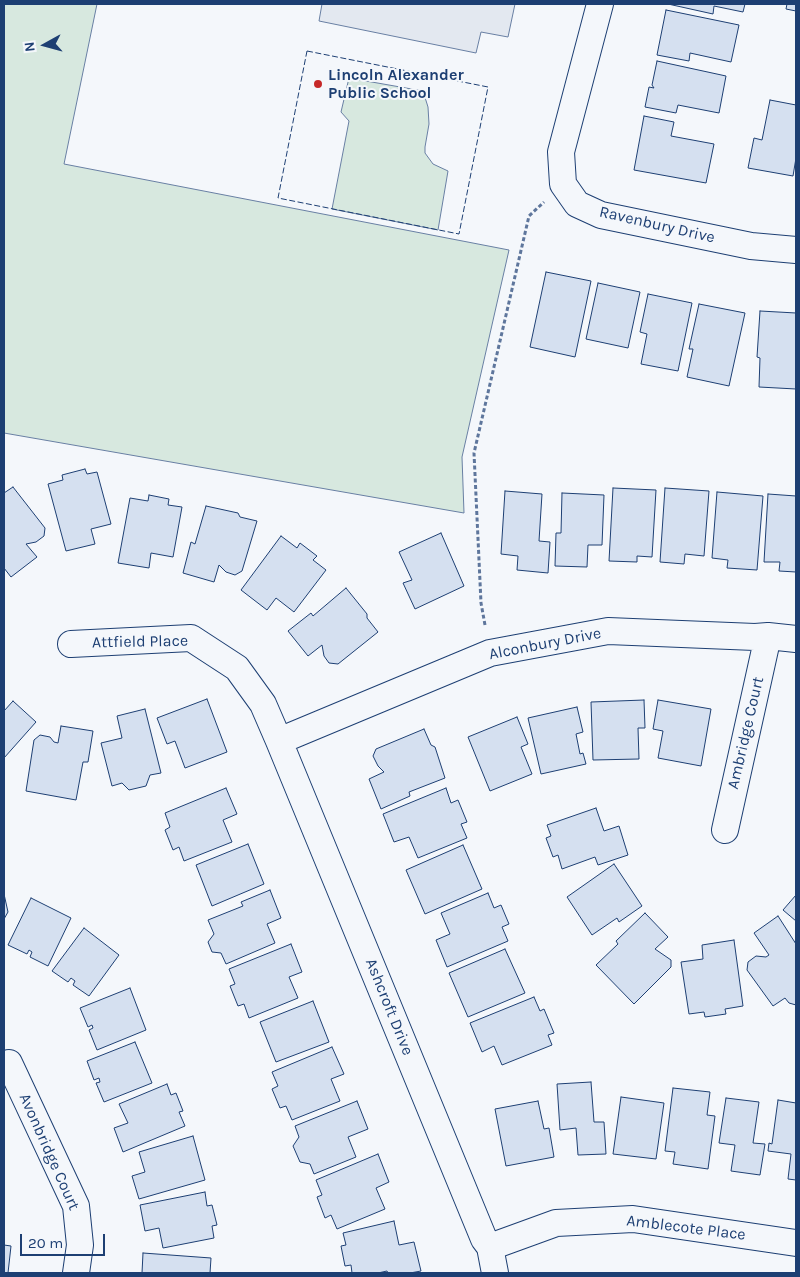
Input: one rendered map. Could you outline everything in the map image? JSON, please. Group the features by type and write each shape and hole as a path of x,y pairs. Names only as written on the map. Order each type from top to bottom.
{"street":[{"path":"563,184 561,152 600,4"},
{"name":"Ravenbury Drive","path":"563,184 577,204 601,215 751,246 796,250"},
{"name":"Alconbury Drive","path":"280,740 490,653 608,632 768,636 796,639"},
{"name":"Ambridge Court","path":"725,830 768,636"},
{"name":"Attfield Place","path":"71,644 191,638 237,668 262,704 280,740"},
{"name":"Ashcroft Drive","path":"280,740 490,1248 495,1273"},
{"name":"Avonbridge Court","path":"9,1063 76,1206 80,1245 76,1273"},
{"name":"Amblecote Place","path":"490,1248 556,1223 633,1219 796,1243"}],"path":[{"path":"490,653 481,603 474,454 529,216 563,184"}],"shaded area":[{"path":"4,4 97,4 64,164 509,250 462,457 464,513 4,433"},
{"path":"322,4 515,4 508,37 481,32 476,53 319,21"},
{"path":"349,78 423,91 428,107 429,124 425,153 433,164 448,171 438,230 332,209 349,121 341,112"}],"building":[{"path":"668,4 745,4 743,12 714,6 713,14"},
{"path":"787,4 796,4 796,11 786,9"},
{"path":"666,10 739,25 731,62 690,53 689,61 657,55"},
{"path":"657,61 726,76 719,113 678,105 676,113 645,107 649,87 654,88 652,85"},
{"path":"770,100 796,105 796,158 793,176 748,168 754,138 762,140"},
{"path":"644,116 674,122 671,136 714,144 706,183 634,170"},
{"path":"546,272 591,281 575,357 530,347"},
{"path":"598,283 640,292 628,348 586,339"},
{"path":"648,294 692,303 678,371 641,364 647,334 640,332"},
{"path":"699,304 745,313 729,386 687,377 693,349 689,349"},
{"path":"760,311 796,313 796,389 759,387 760,358 757,357"},
{"path":"85,469 87,474 97,472 111,524 91,529 95,544 66,551 48,484 63,480 62,475"},
{"path":"13,487 45,528 44,536 36,542 26,544 37,557 11,577 4,568 4,493"},
{"path":"613,488 656,490 652,557 637,556 637,562 609,561"},
{"path":"665,488 709,491 704,556 685,554 684,564 660,562"},
{"path":"505,491 542,494 539,541 550,542 548,573 517,570 518,556 501,554"},
{"path":"717,492 763,496 757,570 727,568 728,560 712,558"},
{"path":"562,493 604,495 602,545 588,545 587,567 555,566 556,533 561,533"},
{"path":"768,494 796,496 796,572 779,571 780,562 764,562"},
{"path":"149,495 169,499 168,505 182,507 173,557 151,553 149,568 118,563 130,498 148,501"},
{"path":"206,506 238,513 240,517 257,521 242,571 235,575 226,572 219,565 214,582 183,573 191,542 195,544"},
{"path":"441,533 464,586 415,609 403,583 412,580 399,552"},
{"path":"281,536 297,548 300,543 317,556 313,560 326,570 294,612 276,598 267,610 241,590"},
{"path":"346,588 367,614 367,618 378,632 338,664 329,663 324,656 322,645 308,656 288,631 311,613 313,616"},
{"path":"207,699 227,752 185,768 175,741 167,744 157,718"},
{"path":"644,700 645,728 638,728 639,759 593,760 591,702"},
{"path":"658,700 711,709 701,766 658,758 663,731 653,729"},
{"path":"13,701 36,722 4,758 4,711"},
{"path":"577,707 583,732 576,734 580,754 583,753 586,764 541,774 528,718"},
{"path":"145,709 161,773 150,775 146,786 129,790 122,783 112,786 101,743 122,738 117,716"},
{"path":"517,717 528,744 521,747 532,774 490,791 468,737"},
{"path":"61,726 93,731 88,762 83,762 76,800 26,791 34,740 40,735 50,737 54,742 58,743"},
{"path":"424,729 431,745 435,747 445,778 409,792 410,796 381,809 369,779 384,772 378,766 373,756 376,749"},
{"path":"226,788 237,814 223,820 232,842 184,861 179,847 173,850 165,830 170,827 165,813"},
{"path":"446,788 451,803 458,800 467,822 461,824 467,838 418,858 409,837 394,842 383,814"},
{"path":"596,808 604,831 619,826 628,855 598,865 595,857 562,869 558,855 553,857 546,838 551,836 547,825"},
{"path":"248,844 264,884 212,906 196,865"},
{"path":"463,845 482,889 425,914 406,870"},
{"path":"614,864 642,906 619,922 617,918 592,935 567,897"},
{"path":"270,890 281,918 267,924 275,943 226,964 221,953 212,952 208,942 214,934 208,920 243,906 241,902"},
{"path":"488,893 494,908 501,905 509,924 502,927 508,941 447,967 436,940 450,934 441,913"},
{"path":"4,894 8,912 4,919"},
{"path":"796,895 796,921 783,910"},
{"path":"31,898 71,918 48,966 30,957 32,952 29,950 27,954 8,945"},
{"path":"645,913 668,937 655,949 671,960 671,967 634,1004 596,965 618,944 616,941"},
{"path":"778,916 796,944 796,1005 789,1003 785,998 773,1006 747,970 748,962 756,956 766,957 769,955 754,933"},
{"path":"84,928 119,955 89,996 73,985 75,981 71,978 68,982 52,971"},
{"path":"734,940 743,1006 725,1009 726,1014 705,1017 704,1012 689,1014 681,962 703,959 702,945"},
{"path":"291,944 302,972 289,977 298,998 249,1018 244,1004 238,1006 230,986 235,984 229,969"},
{"path":"505,949 525,993 468,1017 449,973"},
{"path":"130,988 146,1030 97,1050 89,1030 93,1028 92,1025 88,1027 80,1008"},
{"path":"534,997 540,1011 544,1009 554,1033 548,1035 552,1045 502,1065 494,1046 482,1052 470,1023"},
{"path":"313,1001 329,1042 276,1062 260,1022"},
{"path":"135,1042 152,1083 104,1102 96,1083 100,1082 99,1078 94,1080 87,1061"},
{"path":"332,1047 344,1074 331,1079 340,1101 292,1120 286,1106 280,1108 272,1089 278,1086 272,1072"},
{"path":"591,1082 594,1122 604,1122 606,1154 578,1155 576,1128 560,1130 557,1084"},
{"path":"167,1084 171,1095 176,1093 183,1111 179,1112 185,1126 123,1152 114,1128 128,1123 119,1104"},
{"path":"673,1088 710,1092 707,1115 715,1116 708,1169 673,1164 675,1152 665,1151"},
{"path":"621,1097 664,1103 656,1159 613,1154"},
{"path":"726,1098 759,1102 753,1143 765,1144 760,1175 731,1171 735,1145 719,1143"},
{"path":"778,1100 796,1103 796,1180 788,1179 791,1154 768,1151 769,1143 772,1144"},
{"path":"357,1101 368,1129 348,1137 356,1157 314,1174 310,1164 300,1162 293,1146 299,1137 295,1126"},
{"path":"538,1101 544,1129 549,1128 554,1157 506,1166 495,1109"},
{"path":"193,1136 205,1180 139,1199 132,1176 145,1172 139,1152"},
{"path":"378,1154 389,1182 376,1188 385,1209 337,1229 331,1215 325,1218 317,1197 322,1195 316,1180"},
{"path":"205,1192 207,1206 212,1205 217,1225 212,1226 214,1238 163,1248 159,1228 145,1231 140,1205"},
{"path":"394,1221 399,1245 414,1242 421,1271 410,1273 388,1273 387,1271 352,1273 351,1265 345,1266 341,1246 346,1245 343,1233"},
{"path":"4,1245 11,1246 8,1273 4,1273"},
{"path":"143,1253 211,1258 210,1273 142,1273"}],"fence":[{"path":"307,51 488,87 459,234 278,198 307,51"}],"place":[{"name":"Lincoln Alexander Public School","path":"318,84"}]}
